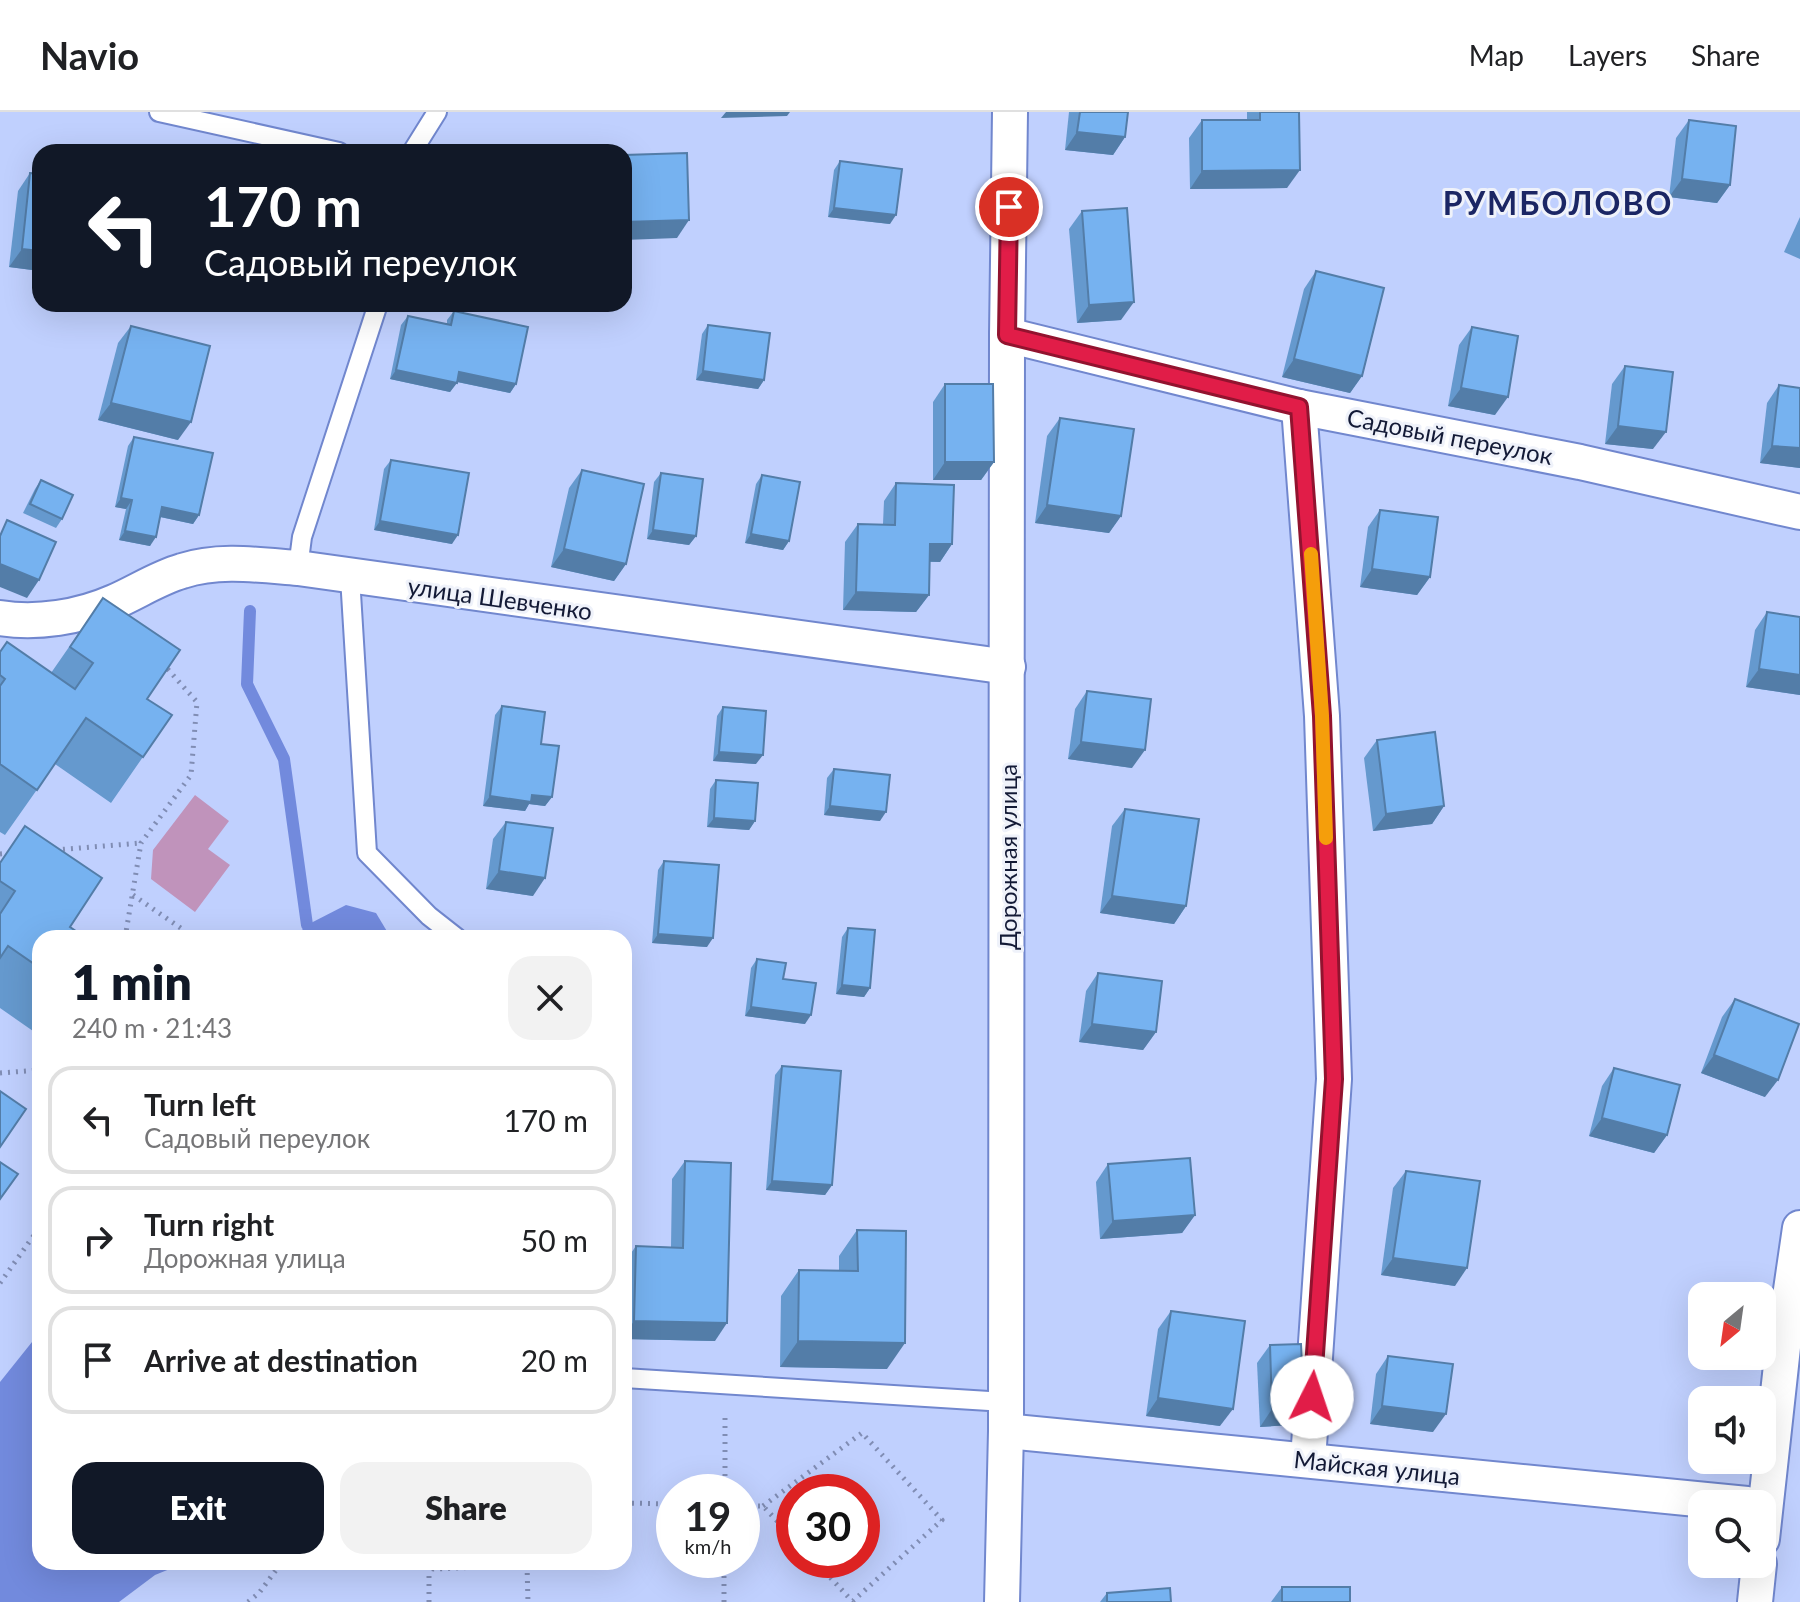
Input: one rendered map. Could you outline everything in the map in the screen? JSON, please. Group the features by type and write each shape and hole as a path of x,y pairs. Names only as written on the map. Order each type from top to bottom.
{"street":[{"name":"Дорожная улица","path":"1002,1602 1006,1416 1010,112"},
{"name":"Садовый переулок","path":"1007,335 1299,407 1580,462 1800,512"},
{"path":"1299,407 1322,716 1334,1079 1308,1460"},
{"name":"улица Шевченко","path":"0,618 18,621 60,618 111,604 182,571 225,563 298,568 1008,667"},
{"path":"1762,1490 1800,1228"},
{"name":"Майская улица","path":"1006,1416 1308,1460 1688,1505"},
{"path":"1755,1602 1758,1578"}],"lane":[{"path":"159,112 303,144"},
{"path":"417,144 437,112"},
{"path":"298,568 302,537 375,312"},
{"path":"350,577 367,853 447,930"},
{"path":"632,1378 725,1384 1006,1416"}],"path":[{"path":"126,930 141,843 191,775 197,702 158,658"},
{"path":"47,850 141,843"},
{"path":"0,854 16,853"},
{"path":"133,895 182,929"},
{"path":"0,1073 32,1071"},
{"path":"0,1283 32,1238"},
{"path":"725,1384 725,1474"},
{"path":"776,1520 763,1506 862,1433 942,1520 853,1601 831,1578"},
{"path":"632,1503 656,1504"},
{"path":"248,1602 276,1570"},
{"path":"429,1570 429,1602"},
{"path":"527,1570 528,1602"},
{"path":"724,1578 724,1602"}],"shaded area":[{"path":"195,795 229,821 208,849 230,865 195,912 151,879 153,850"}],"water":[{"path":"346,905 376,913 386,930 302,930"},
{"path":"32,1342 32,1570 167,1570 155,1575 119,1602 0,1602 0,1382"}],"building":[{"path":"1080,112 1128,112 1125,137 1077,132"},
{"path":"1260,112 1299,112 1300,170 1202,171 1202,120 1260,120"},
{"path":"1689,120 1736,126 1730,185 1682,179"},
{"path":"687,153 689,220 632,222 632,155"},
{"path":"840,161 902,169 896,215 834,208"},
{"path":"30,173 32,173 32,250 22,249"},
{"path":"1127,208 1134,302 1089,305 1082,211"},
{"path":"1316,271 1384,288 1362,376 1294,359"},
{"path":"454,312 459,312 528,327 516,384 459,372 457,383 396,370 408,316 451,325"},
{"path":"708,325 770,333 764,380 703,371"},
{"path":"131,326 210,346 191,422 111,403"},
{"path":"1472,327 1518,336 1508,397 1461,388"},
{"path":"1625,366 1673,372 1666,432 1618,426"},
{"path":"945,384 993,384 994,462 945,462"},
{"path":"1779,385 1800,388 1800,448 1772,446"},
{"path":"1060,418 1134,429 1121,516 1047,505"},
{"path":"134,437 213,453 199,515 162,507 156,537 125,531 132,500 121,498"},
{"path":"391,460 469,473 458,535 380,521"},
{"path":"582,470 644,484 626,564 564,549"},
{"path":"661,473 703,479 696,536 653,530"},
{"path":"762,475 800,482 789,541 751,534"},
{"path":"41,480 73,495 62,519 30,504"},
{"path":"896,483 954,485 952,544 930,544 929,595 856,592 858,524 895,525"},
{"path":"1380,510 1438,517 1430,577 1372,569"},
{"path":"7,520 56,542 39,580 0,564 0,536"},
{"path":"103,598 180,650 147,699 172,715 143,757 86,718 37,790 0,764 0,686 5,679 0,675 0,652 7,642 75,689 93,663 70,647"},
{"path":"1767,612 1800,617 1800,675 1759,669"},
{"path":"1087,691 1151,699 1145,750 1081,742"},
{"path":"502,706 545,712 541,744 559,746 552,797 532,795 531,802 490,796"},
{"path":"723,707 766,711 763,755 719,752"},
{"path":"1435,732 1444,806 1386,814 1377,740"},
{"path":"834,769 890,775 886,812 830,806"},
{"path":"716,780 758,783 755,821 714,818"},
{"path":"1125,809 1199,819 1186,906 1112,896"},
{"path":"506,822 553,828 545,878 499,871"},
{"path":"25,826 102,878 70,927 74,930 32,930 32,962 8,946 0,958 0,914 15,891 0,881 0,863"},
{"path":"664,861 719,865 713,938 658,934"},
{"path":"848,928 875,930 870,988 842,985"},
{"path":"757,959 786,963 783,979 816,983 811,1015 751,1007"},
{"path":"1098,973 1162,981 1156,1032 1092,1024"},
{"path":"1735,999 1799,1024 1778,1080 1714,1055"},
{"path":"782,1066 841,1071 832,1185 772,1181"},
{"path":"1614,1068 1680,1085 1667,1135 1602,1118"},
{"path":"0,1091 26,1109 0,1147"},
{"path":"1190,1158 1195,1215 1113,1221 1108,1164"},
{"path":"685,1161 731,1163 727,1323 634,1321 636,1246 683,1248"},
{"path":"0,1162 18,1174 0,1199"},
{"path":"1406,1171 1480,1181 1467,1268 1393,1258"},
{"path":"857,1230 906,1231 905,1343 798,1341 799,1270 858,1271"},
{"path":"1171,1311 1245,1321 1233,1409 1158,1398"},
{"path":"1301,1344 1304,1407 1272,1409 1270,1345"},
{"path":"1388,1356 1453,1364 1446,1414 1382,1406"},
{"path":"1282,1587 1350,1587 1350,1602 1282,1602"},
{"path":"1170,1588 1171,1602 1107,1602 1107,1593"}],"waterway":[{"path":"250,611 247,684 284,759 307,925"}],"slow traffic":[{"path":"1311,554 1322,716 1326,838"}],"district":[{"name":"РУМБОЛОВО","path":"1558,202"}],"route":[{"path":"1009,207 1007,335 1299,407 1322,716 1334,1079 1312,1397"}]}
